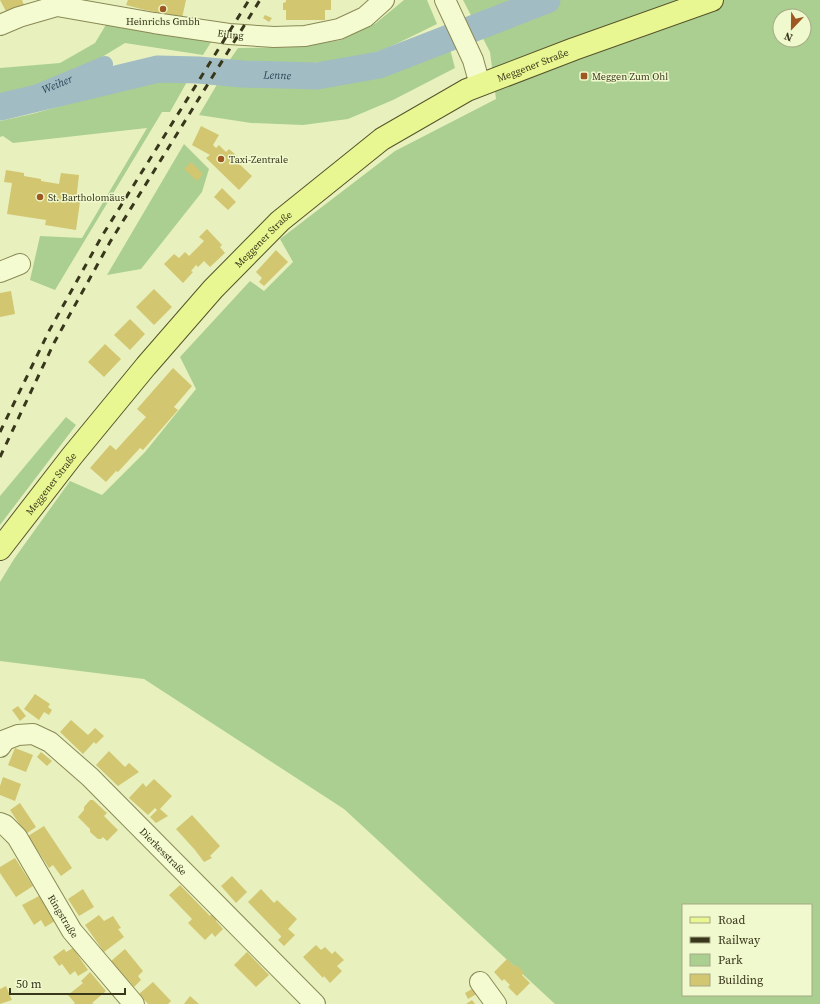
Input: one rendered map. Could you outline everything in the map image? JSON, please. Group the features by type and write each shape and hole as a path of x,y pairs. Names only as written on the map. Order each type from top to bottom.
{"main road":[{"name":"Meggener Straße","path":"0,548 72,456 146,366 213,289 275,226 382,139 467,90 610,36 712,0"}],"street":[{"name":"Eiling","path":"0,25 57,3 154,23 228,34 274,37 305,36 339,29 365,17 384,0"},
{"path":"446,0 473,60 480,85"},
{"path":"0,272 20,264"},
{"name":"Dierkesstraße","path":"0,747 5,740 18,735 33,734 50,742 90,777 315,1004"},
{"name":"Ringstraße","path":"0,823 5,825 16,837 72,932 134,1004"},
{"path":"480,982 496,1004"}],"green space":[{"path":"404,0 427,0 437,24 376,52 358,57 303,63 229,61 238,48 297,47 341,40 376,23"},
{"path":"463,0 820,0 820,1004 555,1004 344,809 144,679 0,661 0,582 14,559 70,481 102,495 145,452 196,389 180,357 250,281 264,291 293,262 280,239 395,151 496,99 490,52"},
{"path":"107,23 213,39 203,55 125,43 84,68 41,84 0,95 0,68 60,63 95,43"},
{"path":"449,45 455,68 393,100 348,119 303,125 251,123 199,115 219,81 304,86 357,80 397,69"},
{"path":"188,80 170,112 162,112 55,290 30,280 40,236 82,238 147,128 13,143 3,136 0,137 0,121 32,114 151,81"},
{"path":"184,144 209,169 202,192 141,269 107,275"},
{"path":"66,417 76,425 0,525 0,496"}],"building":[{"path":"0,0 22,0 24,5 8,15"},
{"name":"Heinrichs Gmbh","path":"128,0 186,0 182,18 146,10 145,13 145,10 126,5"},
{"path":"286,0 331,0 331,10 325,10 325,20 286,20 286,10 283,10 283,3 286,2"},
{"path":"265,15 272,18 269,22 263,18"},
{"name":"Taxi-Zentrale","path":"201,126 219,135 213,145 216,148 219,145 226,152 229,149 237,156 234,159 252,176 239,190 206,158 210,155 192,145"},
{"path":"191,162 203,174 197,181 184,169"},
{"path":"6,170 24,173 24,176 41,179 41,181 59,184 61,173 79,175 76,201 80,202 76,230 45,225 46,220 7,214 12,183 4,182"},
{"path":"222,188 236,202 228,210 214,197"},
{"path":"207,229 222,245 220,247 225,253 210,267 204,261 198,267 196,265 191,271 193,272 183,283 164,264 174,254 179,258 185,252 189,256 204,241 199,237"},
{"path":"276,250 288,262 264,286 259,282 262,278 256,272"},
{"path":"154,289 172,307 154,325 136,307"},
{"path":"11,291 15,314 0,317 0,293"},
{"path":"130,319 145,334 130,350 114,335"},
{"path":"105,344 121,359 104,377 88,362"},
{"path":"173,368 192,386 174,407 178,410 143,450 140,448 118,472 116,471 106,482 90,468 110,445 116,450 146,417 137,409"},
{"path":"35,694 50,704 48,707 52,710 49,715 44,712 39,720 24,709"},
{"path":"18,706 26,716 20,721 12,710"},
{"path":"71,720 88,735 95,728 104,736 96,744 94,742 83,754 60,732"},
{"path":"15,748 33,755 26,772 8,765"},
{"path":"109,751 125,767 129,763 139,772 118,786 96,765"},
{"path":"41,752 52,761 47,766 37,757"},
{"path":"3,777 21,784 15,801 0,795 0,786"},
{"path":"154,779 172,796 160,809 168,816 156,823 150,817 157,810 155,808 148,815 129,798 143,783 146,787"},
{"path":"90,800 93,800 107,813 104,816 118,830 107,841 103,837 98,839 90,832 90,829 78,817"},
{"path":"20,803 36,827 26,834 10,810"},
{"path":"192,815 220,846 210,856 212,858 204,862 176,829"},
{"path":"44,826 72,868 61,876 53,865 49,868 28,836"},
{"path":"15,858 33,886 16,897 0,873 0,867"},
{"path":"232,876 247,892 236,903 221,886"},
{"path":"180,885 210,916 212,914 217,919 216,921 223,929 215,937 212,933 205,940 188,923 192,919 169,895"},
{"path":"83,889 94,907 79,916 68,899"},
{"path":"261,889 274,903 277,900 297,919 288,929 295,935 284,946 278,940 281,936 248,902"},
{"path":"39,896 55,921 45,927 41,920 34,925 22,905"},
{"path":"99,915 104,921 113,916 121,928 118,929 124,937 104,952 85,925"},
{"path":"316,945 321,950 325,947 332,954 335,951 344,960 337,966 342,971 330,983 324,976 323,978 303,957"},
{"path":"73,948 88,970 78,976 75,971 70,975 62,964 59,966 53,957 64,949 66,952"},
{"path":"125,949 143,971 138,976 141,980 134,987 111,961"},
{"path":"247,952 269,975 256,987 234,965"},
{"path":"507,959 515,967 517,965 524,973 522,975 530,983 517,996 508,987 510,985 504,979 502,981 494,972"},
{"path":"90,972 106,991 92,1003 94,1004 74,1004 75,1003 68,995 83,983 81,981"},
{"path":"153,982 171,1001 168,1004 148,1004 139,994"},
{"path":"6,986 12,1000 0,1004 0,989"},
{"path":"477,986 480,992 468,999 465,993"},
{"path":"190,996 199,1004 184,1004"},
{"path":"472,1000 475,1004 466,1004"}],"waterway":[{"name":"Lenne","path":"0,107 158,69 198,70 242,74 317,76 379,65 547,0"},
{"name":"Weiher","path":"9,104 105,64"}],"railway":[{"path":"0,432 49,331 102,236 249,0"},
{"path":"0,457 54,343 110,242 260,0"}],"place":[{"name":"Heinrichs Gmbh","path":"163,9"},
{"name":"Meggen Zum Ohl","path":"584,76"},
{"name":"Taxi-Zentrale","path":"221,159"},
{"name":"St. Bartholomäus","path":"40,197"}]}
